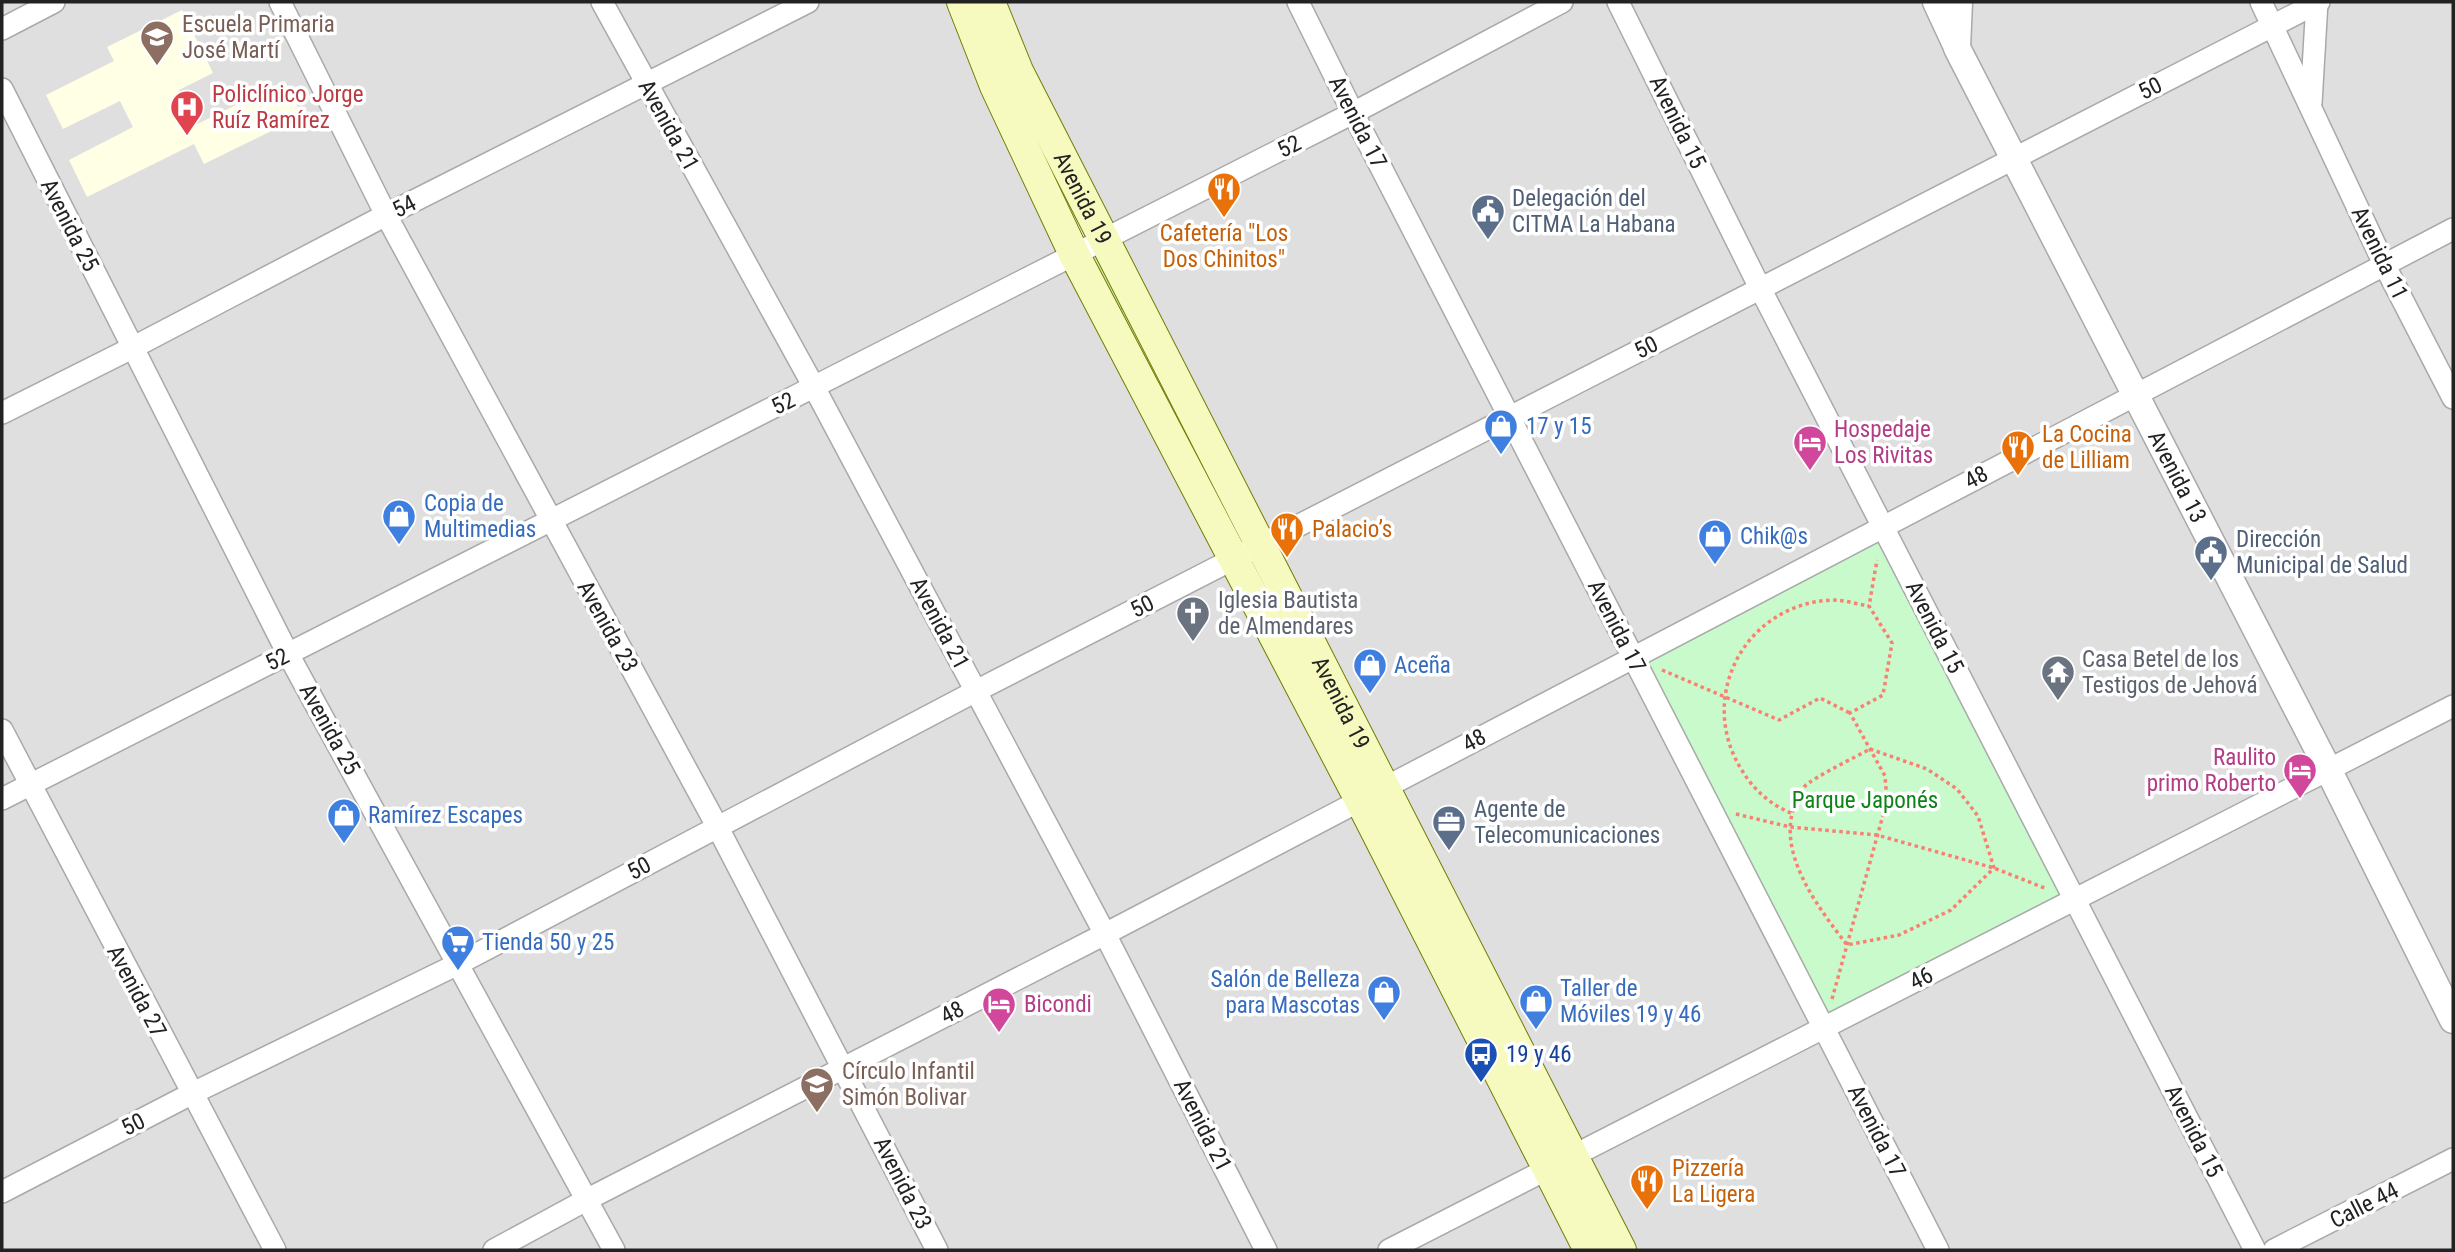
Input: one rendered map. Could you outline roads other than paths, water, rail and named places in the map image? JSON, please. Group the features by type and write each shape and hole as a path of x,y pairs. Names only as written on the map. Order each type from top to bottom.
{"main road":[{"name":"Avenida 19","path":"962,2 995,86 1074,254 1234,558 1371,794 1560,1163 1620,1250"},
{"name":"Avenida 19","path":"990,2 1018,71 1262,544 1371,794"},
{"name":"Avenida 19","path":"1560,1163 1589,1250"}],"street":[{"path":"2,29 54,2"},
{"name":"Avenida 23","path":"280,2 386,215 716,826 937,1250"},
{"name":"Avenida 21","path":"602,2 814,387 976,691 1105,934 1266,1250"},
{"name":"54","path":"2,413 645,82 808,2"},
{"name":"Avenida 17","path":"1298,2 1938,1250"},
{"name":"52","path":"2,799 1353,113 1562,2"},
{"name":"Avenida 15","path":"1618,2 1760,288 2255,1250"},
{"name":"Avenida 13","path":"1936,2 2329,771 2453,1020"},
{"name":"Avenida 13","path":"1958,48 1959,2"},
{"name":"Avenida 11","path":"2261,2 2385,266 2453,398"},
{"name":"50","path":"2,1192 191,1094 458,964 976,691 2318,2"},
{"name":"Avenida 11","path":"2311,106 2318,2"},
{"name":"Avenida 25","path":"2,89 288,654 614,1250"},
{"name":"48","path":"494,1250 588,1199 1105,934 2453,229"},
{"name":"46","path":"1389,1250 2453,706"},
{"name":"Avenida 27","path":"2,730 275,1250"},
{"name":"Calle 44","path":"2274,1250 2453,1159"}],"place":[{"name":"Escuela Primaria José Martí","path":"157,67"},
{"name":"Policlínico Jorge Ruíz Ramírez","path":"187,137"},
{"name":"Cafetería \"Los Dos Chinitos\"","path":"1224,219"},
{"name":"Delegación del CITMA La Habana","path":"1488,241"},
{"name":"17 y 15","path":"1501,456"},
{"name":"Hospedaje Los Rivitas","path":"1810,472"},
{"name":"La Cocina de Lilliam","path":"2018,477"},
{"name":"Copia de Multimedias","path":"399,546"},
{"name":"Palacio’s","path":"1287,559"},
{"name":"Chik@s","path":"1715,566"},
{"name":"Dirección Municipal de Salud","path":"2211,582"},
{"name":"Iglesia Bautista de Almendares","path":"1193,643"},
{"name":"Aceña","path":"1370,695"},
{"name":"Casa Betel de los Testigos de Jehová","path":"2058,702"},
{"name":"Raulito primo Roberto","path":"2300,800"},
{"name":"Ramírez Escapes","path":"344,845"},
{"name":"Agente de Telecomunicaciones","path":"1449,852"},
{"name":"Tienda 50 y 25","path":"458,972"},
{"name":"Salón de Belleza para Mascotas","path":"1384,1022"},
{"name":"Taller de Móviles 19 y 46","path":"1536,1031"},
{"name":"Bicondi","path":"999,1034"},
{"name":"19 y 46","path":"1481,1084"},
{"name":"Círculo Infantil Simón Bolivar","path":"817,1114"},
{"name":"Pizzería La Ligera","path":"1647,1211"}],"park label":[{"name":"Parque Japonés","path":"1865,800"}]}
